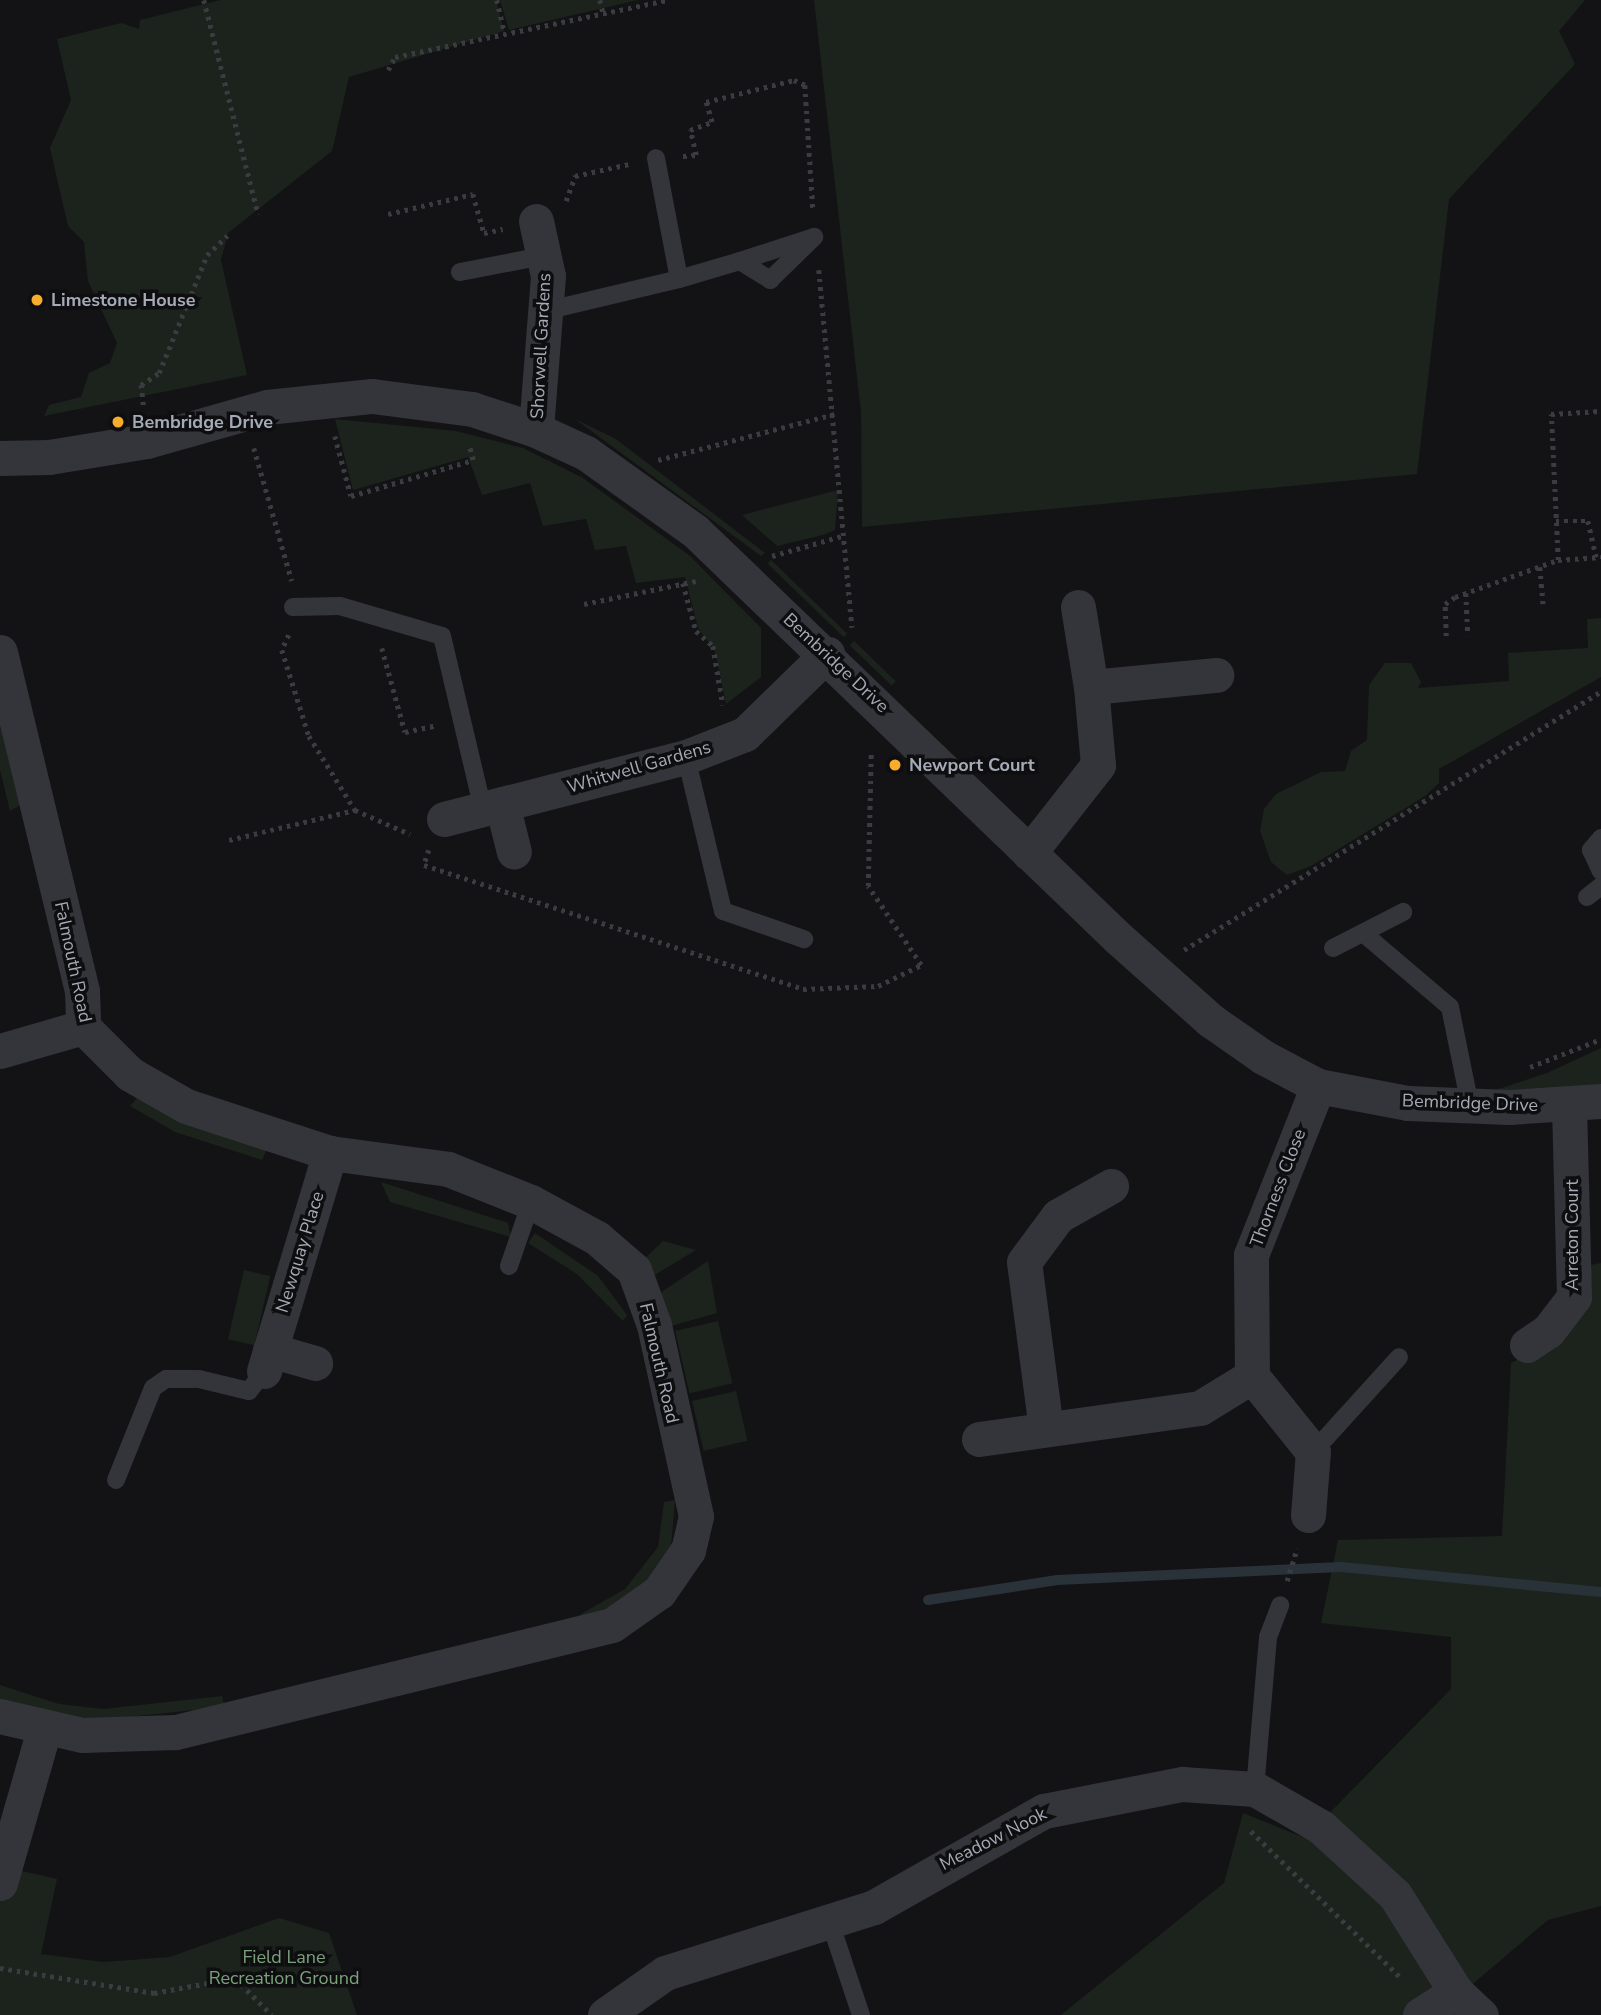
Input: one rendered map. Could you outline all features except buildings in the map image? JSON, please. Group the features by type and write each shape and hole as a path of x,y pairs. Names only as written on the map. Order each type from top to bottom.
{"street":[{"name":"Shorwell Gardens","path":"536,221 543,256 545,311 536,430"},
{"name":"Bembridge Drive","path":"0,458 49,457 148,441 267,407 372,396 458,407 536,430 613,472 740,573 827,654 1029,853 1209,1020 1318,1086 1408,1103 1585,1103"},
{"path":"1029,853 1098,765 1091,687 1078,607"},
{"name":"Falmouth Road","path":"0,652 82,991 83,1027 130,1074 186,1105 330,1153 448,1170 531,1202 597,1238 634,1270 654,1325 696,1516 688,1550 659,1592 612,1626 175,1732 44,1730 0,1716"},
{"name":"Whitwell Gardens","path":"431,833 492,806 686,757 745,734 827,654"},
{"path":"1091,687 1216,676"},
{"path":"492,806 514,852"},
{"path":"0,1051 83,1027"},
{"name":"Thorness Close","path":"1252,1376 1251,1255 1318,1086"},
{"name":"Arreton Court","path":"1527,1345 1548,1331 1574,1297 1585,1103"},
{"name":"Newquay Place","path":"267,1360 330,1153"},
{"path":"1046,1429 1024,1262 1058,1216 1111,1186"},
{"path":"267,1360 315,1363"},
{"path":"979,1439 1200,1408 1252,1376 1313,1451 1308,1515"},
{"path":"0,1883 44,1730"},
{"name":"Meadow Nook","path":"605,2015 665,1973 747,1943 831,1925 1044,1811 1182,1784 1255,1789 1321,1827 1395,1895 1447,2007"}],"lane":[{"path":"656,158 679,279"},
{"path":"460,272 543,256"},
{"path":"545,311 679,279 740,261"},
{"path":"293,607 340,607 442,636 462,719 492,806"},
{"path":"686,757 723,911 804,939"},
{"path":"1601,838 1591,850 1601,870"},
{"path":"1333,948 1403,912"},
{"path":"1363,933 1450,1007 1470,1105"},
{"path":"509,1266 531,1202"},
{"path":"1313,1451 1399,1357"},
{"path":"116,1480 153,1388 166,1379 199,1380 249,1391 267,1360"},
{"path":"1255,1789 1268,1637 1280,1605"},
{"path":"831,1925 861,2015"}],"path":[{"path":"204,0 258,214"},
{"path":"497,0 504,31"},
{"path":"600,0 604,16"},
{"path":"388,69 395,57 504,31 604,16 667,0"},
{"path":"148,441 141,385 159,373 207,255 227,236"},
{"path":"327,401 351,496 473,460 458,407"},
{"path":"1558,560 1551,414 1601,411"},
{"path":"613,472 835,414"},
{"path":"1446,636 1446,604 1466,593 1558,560 1598,557 1588,521 1556,521"},
{"path":"584,604 740,573 752,562 845,536"},
{"path":"1539,567 1543,604"},
{"path":"683,583 695,631 713,646 730,740"},
{"path":"1466,593 1468,636"},
{"path":"373,616 405,732 462,719"},
{"path":"1154,969 1601,691"},
{"path":"229,840 355,810 431,833 424,865 790,985 878,986 921,965 868,886 872,698"},
{"path":"1280,1605 1308,1515"},
{"path":"1242,1823 1447,2007"},
{"path":"0,1968 154,1993 235,1978 272,2015"}],"green space":[{"path":"220,0 496,0 504,31 349,77 332,151 228,233 221,260 247,375 44,416 49,405 81,397 89,373 110,363 117,343 88,281 84,242 68,226 50,148 71,100 57,39 121,23 139,29 140,20"},
{"path":"500,0 638,0 509,30"},
{"path":"814,0 1585,0 1559,31 1575,64 1449,199 1417,474 862,527 861,412"},
{"path":"335,419 456,431 523,448 583,478 690,556 761,628 761,677 726,704 715,651 698,628 685,577 636,583 626,546 595,550 586,519 543,526 530,483 482,495 468,457 353,490"},
{"path":"575,419 616,439 765,553 761,556"},
{"path":"838,490 835,530 823,535 777,546 742,515"},
{"path":"771,560 847,634 844,637 768,564"},
{"path":"1601,618 1601,677 1439,769 1439,783 1425,796 1311,866 1287,875 1271,862 1260,831 1264,809 1276,794 1321,772 1345,771 1351,751 1367,740 1369,685 1385,663 1411,663 1421,682 1418,688 1509,681 1508,653 1588,648 1587,619"},
{"path":"854,641 896,681 892,686 850,645"},
{"path":"0,712 22,804 10,811 0,770"},
{"path":"1601,1048 1601,1086 1480,1095 1547,1073"},
{"path":"138,1097 268,1147 262,1160 175,1132 130,1106"},
{"path":"381,1182 508,1223 511,1237 390,1202"},
{"path":"535,1233 598,1276 627,1315 623,1321 577,1274 528,1243"},
{"path":"663,1241 696,1250 650,1278 638,1265"},
{"path":"708,1261 717,1313 671,1326 660,1293"},
{"path":"1601,1263 1601,1906 1548,1920 1436,2015 1061,2015 1224,1883 1243,1813 1305,1838 1451,1689 1451,1637 1321,1623 1338,1540 1502,1536 1511,1363 1534,1351 1585,1266"},
{"path":"244,1270 270,1276 254,1345 228,1339"},
{"path":"718,1321 732,1383 690,1393 675,1331"},
{"path":"736,1391 747,1441 704,1451 692,1401"},
{"path":"675,1500 671,1548 638,1594 583,1620 581,1614 625,1589 658,1547 664,1502"},
{"path":"0,1685 59,1704 103,1709 222,1696 225,1707 78,1722 0,1701"},
{"name":"Field Lane Recreation Ground","path":"0,1866 57,1879 41,1954 103,1962 170,1957 279,1918 329,1933 357,2015 0,2015"}],"waterway":[{"path":"928,1600 1057,1580 1341,1567 1601,1592"}],"place":[{"name":"Limestone House","path":"37,300"},
{"name":"Bembridge Drive","path":"118,422"},
{"name":"Newport Court","path":"895,765"}]}
